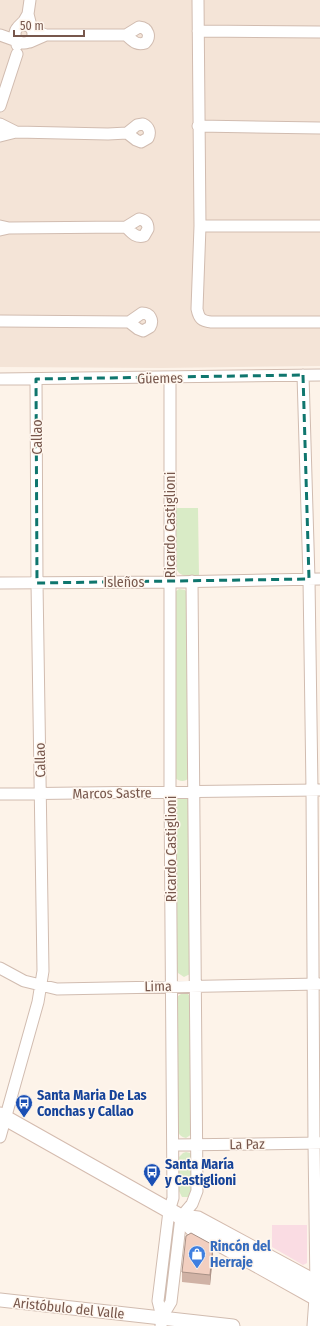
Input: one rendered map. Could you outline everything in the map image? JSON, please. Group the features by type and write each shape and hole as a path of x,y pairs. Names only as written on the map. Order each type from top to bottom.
{"main road":[{"path":"2,1117 175,1214 198,1219 318,1291"}],"street":[{"path":"0,106 17,54 24,21 28,14 30,0"},
{"path":"198,0 200,226 198,316 203,321 212,322 320,322"},
{"path":"21,37 33,36 28,14"},
{"path":"32,30 46,35"},
{"path":"198,31 320,32"},
{"path":"0,35 21,37 46,35 126,35"},
{"path":"0,132 0,125 16,132"},
{"path":"198,126 320,128"},
{"path":"0,136 16,132 127,133"},
{"path":"200,226 320,226"},
{"path":"3,228 126,227"},
{"path":"3,319 130,322"},
{"path":"303,375 315,579 318,1291 314,1326"},
{"name":"Güemes","path":"0,379 320,375"},
{"name":"Ricardo Castiglioni","path":"162,1322 158,1301 175,1214 170,792 170,378"},
{"name":"Callao","path":"0,1137 2,1117 38,1002 43,971 37,583 36,379"},
{"name":"Isleños","path":"0,583 315,579"},
{"name":"Ricardo Castiglioni","path":"175,1214 192,1204 197,1191 195,792 192,581"},
{"name":"Marcos Sastre","path":"0,794 316,790"},
{"name":"Lima","path":"0,968 24,981 57,989 317,984"},
{"name":"La Paz","path":"174,1145 317,1143"},
{"name":"Aristóbulo del Valle","path":"0,1300 162,1322 233,1326"}],"highlighted area":[{"path":"303,375 309,579 37,583 36,379"}],"shaded area":[{"path":"0,0 320,0 320,366 162,368 0,367"},
{"path":"272,1225 307,1225 307,1263 303,1265 272,1247"}],"green space":[{"path":"175,508 198,508 199,576 184,575 179,573 177,570"},
{"path":"179,589 185,590 187,593 189,778 182,781 175,778 175,592"},
{"path":"177,797 189,797 190,974 184,977 177,971 175,802"},
{"path":"184,992 187,993 192,999 192,1134 186,1138 180,1136 178,1130 177,1001 178,996"},
{"path":"186,1152 193,1155 195,1191 190,1197 182,1197 179,1191 178,1158"}],"building":[{"name":"Rincón del Herraje","path":"191,1233 213,1245 210,1275 182,1272 186,1236"}],"place":[{"name":"Santa Maria De Las Conchas y Callao","path":"24,1118"},
{"name":"Santa María y Castiglioni","path":"152,1187"},
{"name":"Rincón del Herraje","path":"197,1269"}]}
